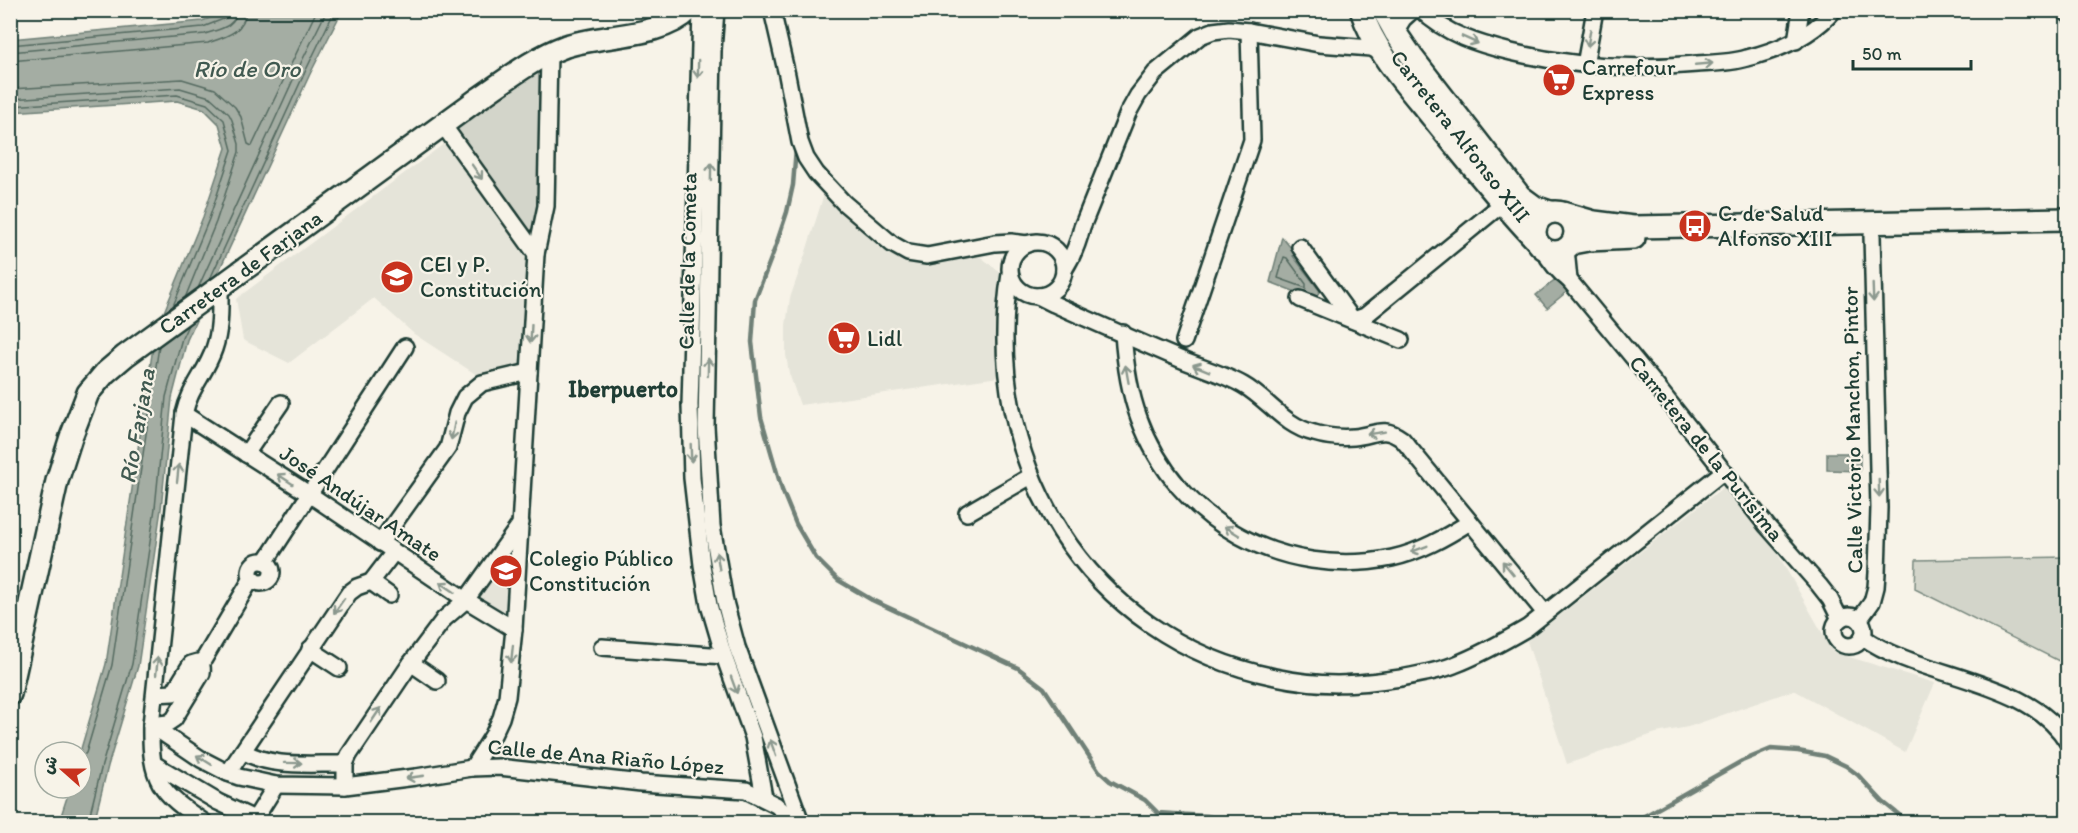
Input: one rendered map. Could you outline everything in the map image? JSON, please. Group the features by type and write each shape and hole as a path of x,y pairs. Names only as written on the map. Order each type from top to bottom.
{"street":[{"name":"Carretera de Farjana","path":"638,31 652,23 666,10"},
{"name":"Carretera de Farjana","path":"10,694 57,481 88,393 105,373 215,290 443,125 549,52 583,41 655,29 672,23 689,10"},
{"name":"Calle de la Cometa","path":"701,10 690,437 692,478 702,565 710,605 724,656 753,737 764,797"},
{"name":"Calle de la Cometa","path":"716,10 706,426 712,526 725,602 737,647 801,822"},
{"name":"Carretera Alfonso XIII","path":"1383,10 1395,32 1520,196 1535,207 1594,222 1633,227 2067,219"},
{"path":"1395,32 1403,19 1413,10"},
{"path":"1421,10 1435,24 1479,44 1550,62 1650,68 1745,59 1796,40 1820,24 1834,10"},
{"path":"1585,65 1595,10"},
{"path":"1796,40 1801,10"},
{"path":"2064,10 2067,14"},
{"path":"772,11 800,142 806,158 816,173 844,203 901,250 908,253 927,256 995,243 1039,242 1050,245 1057,252 1064,270"},
{"path":"1342,46 1367,17"},
{"name":"Carretera Alfonso XIII","path":"1367,17 1538,239"},
{"name":"Carretera de la Purísima","path":"1367,17 1382,53 1502,204 1538,239 1549,261 1569,280 1654,383 1767,526 1820,585 1840,619"},
{"path":"1006,340 1012,315 1033,295 1048,294 1062,279 1064,270 1079,243 1082,227 1128,113 1146,83 1184,48 1200,36 1228,29 1319,44 1371,48 1382,53"},
{"path":"1184,341 1252,140 1249,31"},
{"path":"472,768 493,735 507,697 521,523 536,254 546,206 549,52"},
{"path":"443,125 536,254"},
{"path":"1353,320 1365,316 1502,204"},
{"path":"1569,280 1569,246 1576,232 1575,226 1568,216 1557,212 1540,218 1538,239 1554,253 1569,246 1612,238 2067,231"},
{"path":"1050,245 1068,240 1082,227"},
{"name":"Calle Victorio Manchon, Pintor","path":"1859,620 1872,602 1877,573 1879,508 1872,235"},
{"path":"1027,244 1013,256 1006,296 1006,340 1012,403 1018,432 1031,476 1045,506 1086,568 1118,600 1191,650 1243,670 1293,681 1347,685 1430,673 1453,665 1499,645 1527,628 1724,471"},
{"path":"979,247 1001,256 1016,286 1241,384 1258,395 1291,424 1311,433 1333,437 1356,437 1379,431 1395,434 1545,613"},
{"path":"1300,247 1353,320"},
{"path":"204,822 165,793 154,764 151,749 151,725 184,414 193,387 215,347 219,326 215,290"},
{"path":"1300,299 1401,340"},
{"path":"1122,333 1132,399 1144,431 1160,461 1172,479 1208,515 1239,536 1282,555 1338,564 1394,558 1421,549 1470,522"},
{"path":"151,725 168,723 179,713 202,672 201,664 252,578 261,584 270,579 273,569 266,561 405,347"},
{"path":"380,543 448,448 457,413 465,397 482,383 529,372"},
{"path":"246,454 281,403"},
{"name":"José Andújar Amate","path":"184,414 309,494 466,600 514,629"},
{"path":"967,513 1031,476"},
{"path":"345,786 345,764 411,663 444,620 466,600 521,523"},
{"path":"228,773 349,593 371,582 394,552"},
{"path":"371,582 389,595"},
{"path":"1848,616 1859,620 1863,627 1863,637 1853,646 1841,644 1834,632 1836,624 1840,619 1848,616"},
{"path":"1863,637 1896,655 1995,690 2032,707 2055,725 2067,743"},
{"path":"602,647 724,656"},
{"path":"310,649 339,668"},
{"path":"155,694 173,693 191,664 198,662 201,664"},
{"path":"411,663 437,681"},
{"name":"Calle de Ana Riaño López","path":"151,725 201,759 228,773 276,785 345,786 472,768 499,767 641,783 731,788 746,790 764,797"},
{"path":"243,751 260,760 277,763 345,764"},
{"path":"154,764 256,822 276,785"},
{"path":"764,797 774,799 779,797 788,787"},
{"path":"764,797 795,822"}],"shaded area":[{"path":"550,56 534,238 454,126"},
{"name":"CEI y P. Constitución","path":"445,143 529,255 521,373 480,377 414,334 374,298 289,363 243,340 236,299"},
{"path":"825,191 897,251 937,258 981,257 1003,275 999,316 999,377 800,405 789,373 786,355 786,325 790,298"},
{"path":"1735,478 1833,652 1935,683 1905,752 1794,690 1688,727 1656,733 1567,764 1527,641"},
{"name":"Colegio Público Constitución","path":"518,541 511,624 477,601"},
{"path":"2067,557 2067,665 1915,589 1916,560"}],"water":[{"name":"Río de Oro","path":"229,11 342,11 310,74 187,340 172,398 161,509 138,666 94,822 59,822 66,800 93,800 93,740 84,740 106,664 155,334 203,217 226,148 219,124 204,109 177,101 11,112 11,39 202,21"},
{"path":"1282,237 1295,253 1293,256 1320,291 1314,299 1270,282"},
{"path":"1558,277 1569,290 1547,308 1536,295"},
{"path":"1827,453 1860,453 1860,471 1827,470"}],"waterway":[{"path":"796,148 793,185 787,212 755,300 752,342 761,417 782,490 796,524 816,558 838,580 872,600 1018,668 1044,688 1099,771 1110,781 1145,800 1158,813 1207,816 1230,822"},
{"path":"1634,822 1742,761 1771,749 1825,756 1846,766 1858,775 1883,802 1908,822"},
{"path":"2058,822 2068,821"}],"place":[{"name":"Carrefour Express","path":"1559,80"},
{"name":"C. de Salud Alfonso XIII","path":"1695,226"},
{"name":"CEI y P. Constitución","path":"397,277"},
{"name":"Lidl","path":"844,338"},
{"name":"Colegio Público Constitución","path":"506,571"}],"district":[{"name":"Iberpuerto","path":"623,389"}],"water label":[{"name":"Río Farjana","path":"137,426"}]}
